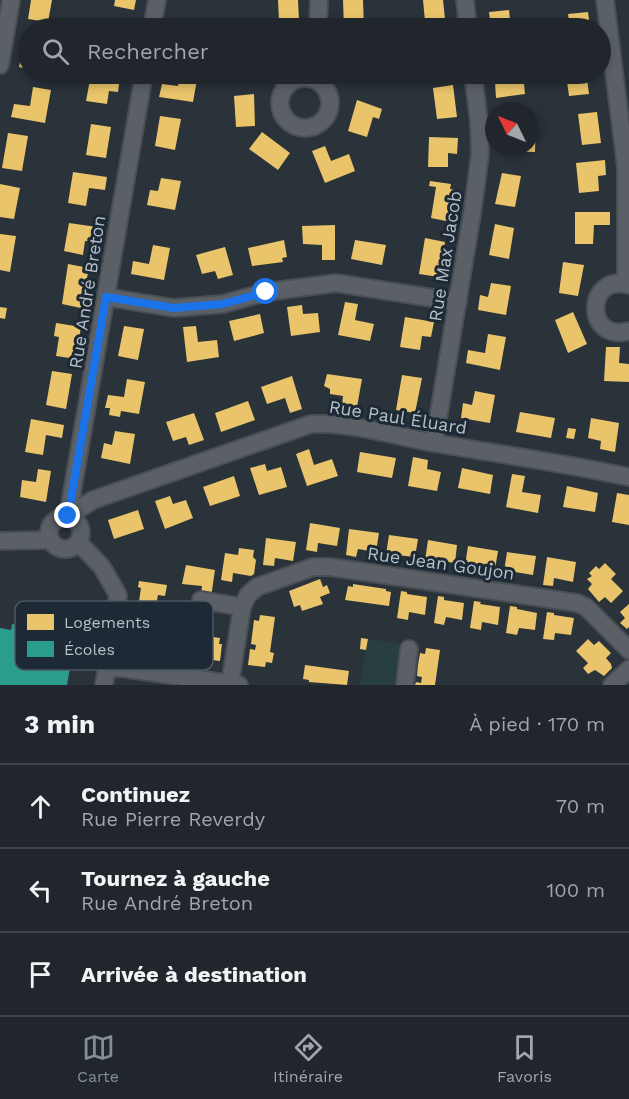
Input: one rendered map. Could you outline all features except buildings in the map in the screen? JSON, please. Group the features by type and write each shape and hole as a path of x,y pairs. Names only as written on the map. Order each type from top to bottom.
{"street":[{"path":"0,65 11,0"},
{"path":"154,18 157,0"},
{"path":"318,18 319,0"},
{"path":"465,0 467,18"},
{"path":"605,0 607,18"},
{"path":"611,48 626,167 627,285 609,285 597,297 595,305 599,322 604,328 620,333 629,331"},
{"name":"Rue André Breton","path":"68,516 142,84"},
{"name":"Rue Max Jacob","path":"434,442 480,154 474,84"},
{"path":"106,297 174,308 223,304 266,292 336,283 458,302"},
{"name":"Rue Paul Éluard","path":"68,516 93,500 312,424 332,423 558,462 629,477"},
{"path":"68,516 78,522 82,532 79,543 69,550 57,549 49,540 49,528 56,518 68,516"},
{"path":"0,541 49,540"},
{"path":"79,543 102,567 118,594 117,601"},
{"name":"Rue Jean Goujon","path":"242,607 248,595 257,587 313,567 330,567 577,603 586,607 629,650"},
{"path":"201,600 207,601"},
{"path":"135,670 235,684 242,607 213,602"},
{"path":"405,685 409,648"},
{"path":"612,685 629,669"},
{"path":"104,685 106,670"}],"green space":[{"path":"368,639 405,644 399,685 360,685"}],"route":[{"path":"68,516 106,297 174,308 223,304 266,292"}]}
